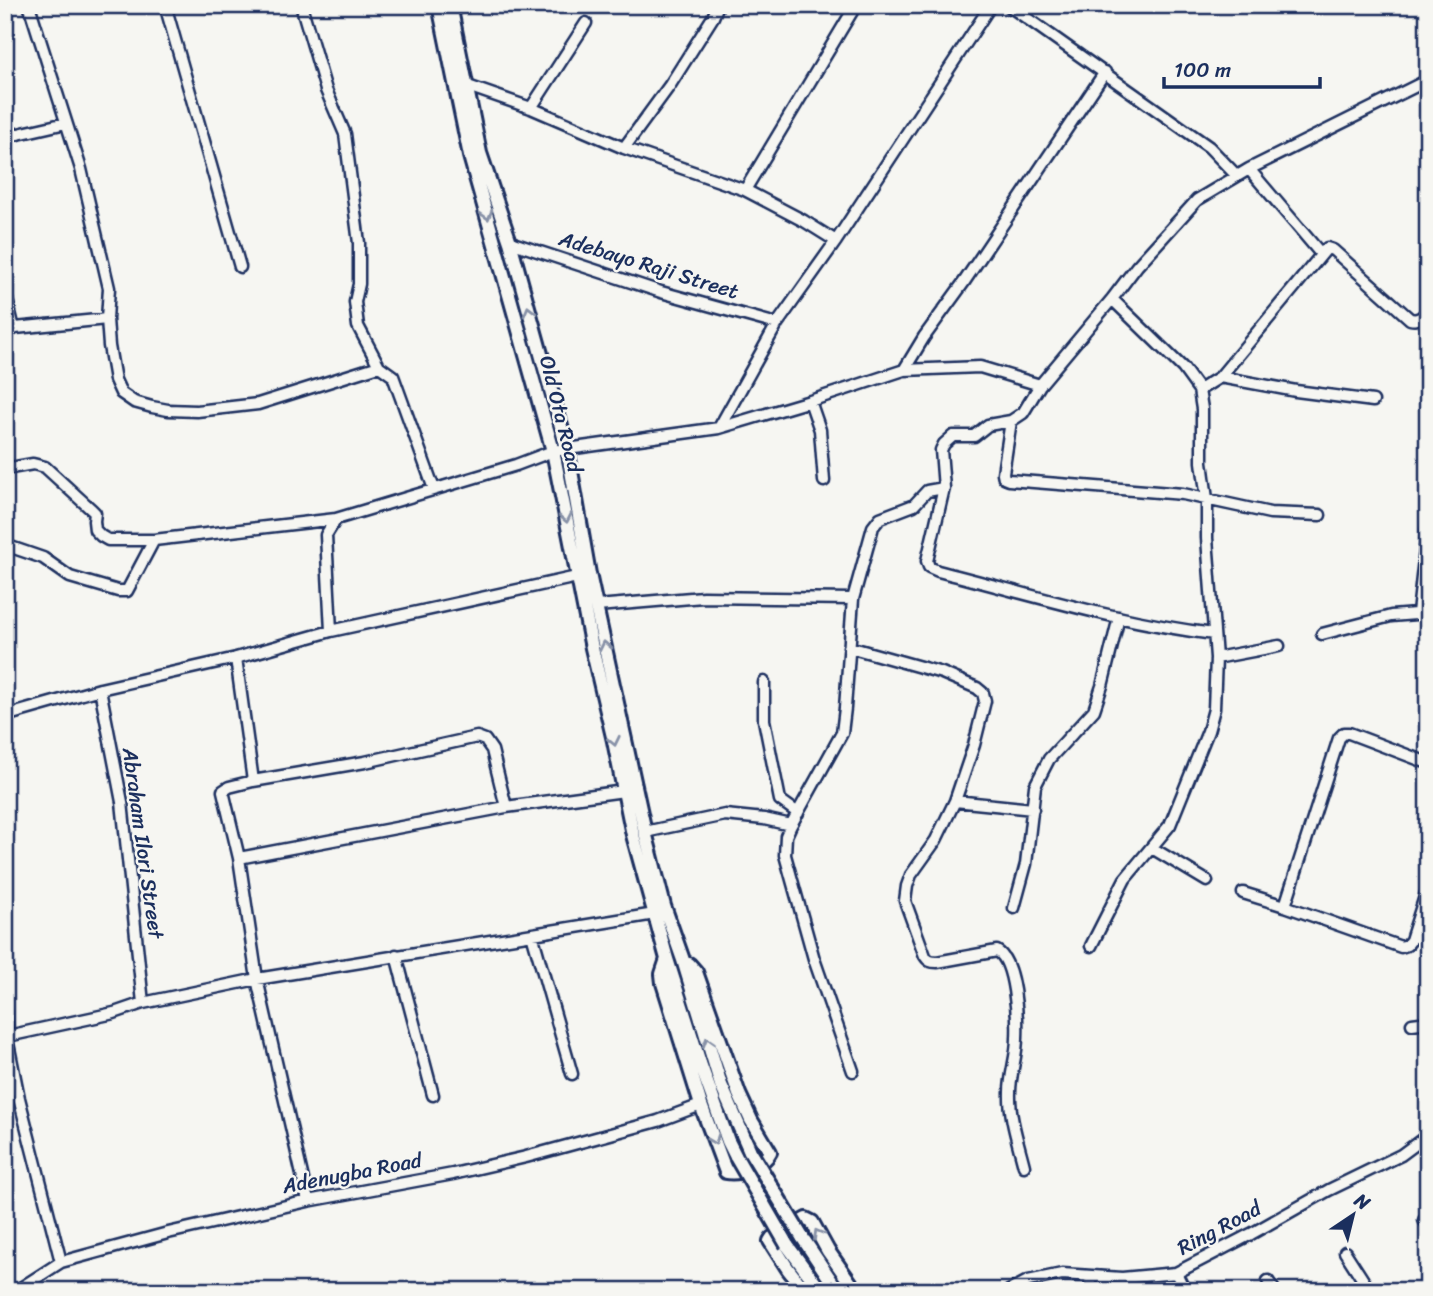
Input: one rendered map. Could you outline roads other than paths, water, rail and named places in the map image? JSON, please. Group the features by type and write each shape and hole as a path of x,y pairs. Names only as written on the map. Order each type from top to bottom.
{"street":[{"path":"29,5 81,169 109,288 107,319 111,361 121,393 134,402 167,410 197,411 258,404 379,366"},
{"path":"165,5 240,267"},
{"path":"301,5 326,90 345,134 359,243 359,284 355,302 358,326 379,366 393,376 434,489"},
{"name":"Old Ota Road","path":"439,5 470,156 553,451 624,791 639,833"},
{"name":"Old Ota Road","path":"450,5 484,169 510,242 567,448 577,513 639,833"},
{"path":"624,148 670,85 718,5"},
{"path":"745,190 856,5"},
{"path":"719,428 777,324 836,241 990,5"},
{"path":"1008,5 1209,147 1237,176"},
{"path":"531,108 586,23"},
{"path":"904,370 1105,72"},
{"path":"1214,634 1168,629 929,567 927,561 944,488 941,450 954,436 974,436 988,425 1011,421 1023,413 1040,385 1137,266 1197,200 1249,169 1428,80"},
{"path":"465,85 531,108 624,148 745,190 836,241"},
{"path":"5,137 66,123"},
{"path":"1249,169 1321,254"},
{"name":"Adebayo Raji Street","path":"510,242 661,292 777,324"},
{"path":"1199,390 1220,377 1327,248 1333,250 1410,319 1416,321 1428,311"},
{"path":"5,291 10,329 107,319"},
{"path":"1091,946 1125,879 1170,825 1208,731 1214,709 1216,658 1199,390 1182,368 1112,299"},
{"path":"5,469 39,464 49,470 93,510 95,530 108,540 154,540 336,519 516,465 553,451 719,428 904,370 980,367 1040,385"},
{"path":"1220,377 1373,401"},
{"path":"810,401 820,430 824,481"},
{"path":"1011,421 1003,473 1004,478 1009,480 1183,494 1270,513 1320,514"},
{"path":"853,1070 814,958 785,855 786,836 842,733 853,599 873,527 880,518 914,505 927,491 944,488"},
{"path":"331,631 326,535 336,519"},
{"path":"1322,634 1391,616 1423,613 1428,522"},
{"path":"5,545 44,558 70,577 118,591 127,591 154,540"},
{"path":"5,716 100,689 236,658 331,631 578,577"},
{"path":"597,606 703,597 853,599"},
{"path":"1014,908 1026,864 1035,786 1049,759 1094,710 1119,617"},
{"path":"1216,658 1279,646"},
{"path":"849,647 942,673 983,693 985,701 977,734 955,801 936,840 911,875 905,901 925,957 932,962 997,951 1006,962 1013,978 1017,1038 1009,1092 1014,1129 1024,1166"},
{"path":"236,658 253,781"},
{"path":"765,682 764,720 780,800 798,813"},
{"name":"Abraham Ilori Street","path":"100,689 122,802 143,1003"},
{"path":"1286,906 1339,738 1344,733 1349,733 1428,763"},
{"path":"308,1201 257,979 239,858 223,791 253,781 365,762 477,737 485,740 492,750 506,807"},
{"path":"239,858 506,807 624,791"},
{"path":"955,801 1033,809"},
{"path":"639,833 725,815 791,825"},
{"path":"639,833 667,959 728,1141 787,1245 821,1291"},
{"path":"639,833 683,960 721,1085 750,1151 838,1291"},
{"path":"1152,848 1207,881"},
{"path":"1243,893 1401,947 1407,945 1410,940 1428,887"},
{"path":"7,1040 143,1003 257,979 655,914"},
{"path":"532,934 572,1073"},
{"path":"396,955 433,1095"},
{"path":"667,959 662,974 663,984 701,1105 726,1172 739,1173 769,1157 770,1152 739,1094 696,972 683,960"},
{"path":"5,1001 7,1040 19,1098 61,1262"},
{"path":"1412,1024 1428,1022"},
{"path":"5,1095 19,1098"},
{"name":"Adenugba Road","path":"16,1291 61,1262 168,1233 308,1201 453,1174 526,1157 658,1121 701,1105"},
{"name":"Ring Road","path":"1009,1291 1028,1281 1062,1274 1133,1278 1176,1273 1329,1190 1401,1155 1428,1135"},
{"path":"805,1291 770,1241 806,1219 812,1222 828,1251 856,1291"},
{"path":"1345,1252 1370,1291"},
{"path":"1176,1273 1185,1291"},
{"path":"1089,1276 1093,1291"},
{"path":"1268,1281 1275,1291"}]}
